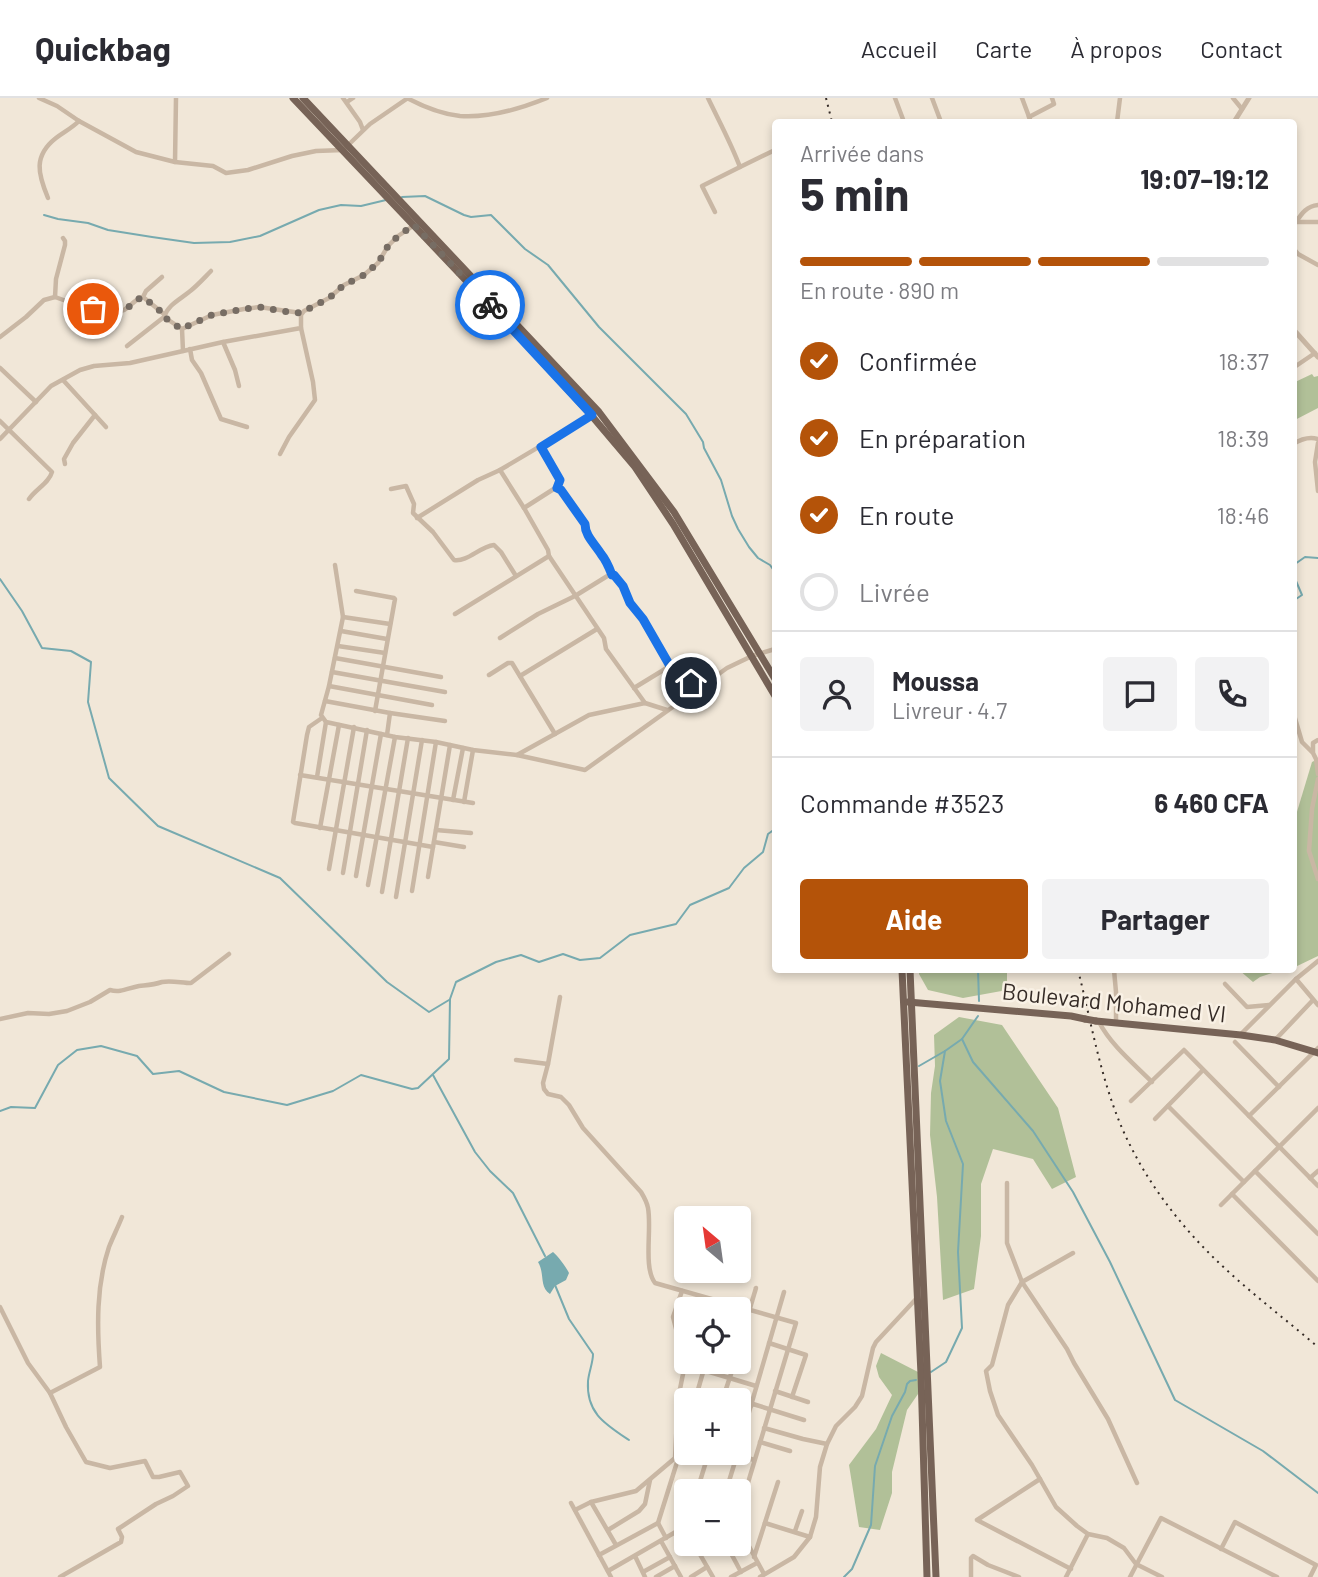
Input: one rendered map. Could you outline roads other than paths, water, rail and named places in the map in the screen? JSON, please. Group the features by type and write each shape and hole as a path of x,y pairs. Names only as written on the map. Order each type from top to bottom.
{"main road":[{"path":"293,98 345,148 599,412 674,512 756,655 772,690"},
{"path":"303,98 414,225 592,415 635,467 756,655 772,675"},
{"path":"903,973 913,1063 936,1577"},
{"path":"910,973 908,1002 927,1577"},
{"name":"Boulevard Mohamed VI","path":"908,1002 1071,1016 1238,1038 1275,1040 1317,1051"}],"street":[{"path":"39,98 136,152 175,162 213,166 226,173 316,151 345,148 370,124 407,98 459,116 489,115 523,108 547,98"},
{"path":"175,162 176,98"},
{"path":"353,98 345,100 363,130"},
{"path":"708,98 740,167"},
{"path":"895,98 903,119"},
{"path":"932,98 940,119"},
{"path":"1022,98 1030,119"},
{"path":"1031,119 1054,103 1052,98"},
{"path":"1117,119 1120,98"},
{"path":"1233,98 1242,109"},
{"path":"1236,119 1249,98"},
{"path":"48,198 40,180 39,168 44,148 79,121"},
{"path":"715,212 702,186 772,151"},
{"path":"1297,220 1305,210 1318,205"},
{"path":"1297,223 1318,222"},
{"path":"181,329 212,315 259,307 301,313 364,275 378,263 398,236 414,225"},
{"path":"55,297 56,279 65,245 63,238"},
{"path":"1297,253 1318,265"},
{"path":"127,346 164,316 172,304 211,271"},
{"path":"1,335 42,302 55,297 69,302 80,301 101,312 120,312 143,297 162,277"},
{"path":"143,297 181,329 183,351"},
{"path":"280,454 315,400 301,313"},
{"path":"0,439 51,386 80,370 130,363 302,328"},
{"path":"1297,334 1316,355 1297,366"},
{"path":"223,342 239,386"},
{"path":"190,349 192,360 201,373 222,419 247,427"},
{"path":"0,368 36,402"},
{"path":"63,380 106,427"},
{"path":"65,464 64,459 69,448 95,415"},
{"path":"416,518 592,415"},
{"path":"0,421 52,472 49,480 29,499"},
{"path":"1297,442 1313,438 1318,441 1315,462 1318,491"},
{"path":"524,508 557,488 560,480 541,447"},
{"path":"500,470 548,550 549,556 604,638 606,649 645,704"},
{"path":"391,489 406,486 416,518 423,521 433,532 454,560 462,560 486,546 494,545 516,576"},
{"path":"557,488 585,524 587,535 602,554 612,575 623,586 630,603 643,619 681,681 704,686"},
{"path":"455,614 549,556"},
{"path":"317,777 324,720 321,715 343,617 335,565"},
{"path":"500,638 538,614 612,575"},
{"path":"356,591 394,598 375,710"},
{"path":"343,617 390,625"},
{"path":"520,676 597,629"},
{"path":"341,631 387,639"},
{"path":"338,646 385,653"},
{"path":"464,847 391,840 293,822 309,727 324,720 395,737 517,755 585,770 727,668 772,650"},
{"path":"335,658 441,677"},
{"path":"489,675 510,662 555,734"},
{"path":"634,688 670,666"},
{"path":"332,672 445,692"},
{"path":"329,686 432,705"},
{"path":"325,702 445,721"},
{"path":"517,755 589,715 645,704 668,710"},
{"path":"356,876 372,786 390,713"},
{"path":"320,828 339,725"},
{"path":"1297,725 1302,742 1316,759 1318,777 1309,851 1318,879"},
{"path":"329,869 354,727"},
{"path":"343,873 367,730"},
{"path":"368,885 395,737"},
{"path":"382,892 408,738"},
{"path":"396,897 422,740"},
{"path":"1313,753 1313,743 1318,740"},
{"path":"412,891 436,742"},
{"path":"428,877 450,745"},
{"path":"453,800 463,748"},
{"path":"464,802 474,750"},
{"path":"300,775 473,803"},
{"path":"436,830 471,834"},
{"path":"0,1019 28,1013 67,1011 110,990 124,991 170,981 191,983 229,954"},
{"path":"1279,1087 1238,1038 1296,979 1318,961"},
{"path":"1114,973 1115,1021"},
{"path":"1275,1040 1316,1002 1296,979"},
{"path":"1225,984 1248,1007 1270,1005"},
{"path":"560,997 544,1089 548,1094 561,1097 569,1105 583,1128 641,1192 648,1205 650,1276 655,1283 700,1297"},
{"path":"1097,1021 1117,1047 1152,1082"},
{"path":"1131,1101 1184,1050 1318,1186"},
{"path":"1249,1116 1317,1051"},
{"path":"516,1060 548,1064"},
{"path":"1155,1119 1203,1070"},
{"path":"1168,1106 1244,1182"},
{"path":"1221,1205 1318,1108"},
{"path":"1255,1171 1318,1234"},
{"path":"1310,1178 1318,1171"},
{"path":"1007,1183 1007,1243 1022,1282 1067,1349 1108,1419 1137,1483"},
{"path":"1233,1194 1318,1281"},
{"path":"50,1393 100,1367 97,1337 98,1297 109,1248 122,1217"},
{"path":"1073,1253 1022,1282 1008,1305 992,1365 986,1370 990,1391 998,1415 1056,1507 1088,1534 1107,1538 1124,1548 1136,1564 1162,1577"},
{"path":"751,1304 756,1288"},
{"path":"680,1388 685,1364 673,1317 682,1290"},
{"path":"751,1404 784,1292"},
{"path":"751,1551 762,1576 794,1557 810,1537 816,1517 820,1467 827,1444 836,1426 862,1396 873,1348 917,1299"},
{"path":"0,1307 28,1363 50,1393 86,1462 110,1468 145,1461 153,1476 180,1472 188,1486 156,1503 118,1529 121,1542 60,1577"},
{"path":"749,1479 796,1323 751,1311"},
{"path":"769,1343 806,1355 792,1397"},
{"path":"716,1374 756,1386"},
{"path":"726,1388 731,1374"},
{"path":"775,1391 808,1402"},
{"path":"751,1406 753,1404 804,1420"},
{"path":"764,1428 827,1444"},
{"path":"760,1442 790,1451"},
{"path":"575,1510 591,1502 636,1491 674,1460"},
{"path":"674,1465 658,1523 670,1557 681,1577"},
{"path":"608,1530 639,1511 645,1504 650,1479"},
{"path":"1040,1479 977,1520 1071,1569"},
{"path":"731,1577 756,1560 778,1482"},
{"path":"591,1502 616,1545"},
{"path":"571,1503 611,1577"},
{"path":"795,1531 802,1511"},
{"path":"1130,1577 1161,1518 1277,1577"},
{"path":"1221,1549 1236,1522 1316,1564 1310,1577"},
{"path":"599,1555 658,1523"},
{"path":"765,1523 810,1537"},
{"path":"608,1571 674,1534"},
{"path":"1066,1577 1088,1534"},
{"path":"635,1556 644,1574 670,1557"},
{"path":"701,1556 713,1577"},
{"path":"732,1556 741,1572"},
{"path":"971,1577 972,1556 1019,1577"},
{"path":"656,1577 675,1566"},
{"path":"691,1577 707,1567"}],"water":[{"path":"553,1252 569,1273 566,1280 555,1286 550,1294 544,1288 538,1262"}],"waterway":[{"path":"402,197 425,196 471,217 491,215 525,249 548,265 599,327 686,414 721,480 738,529 758,558 772,568"},
{"path":"44,215 152,237 194,243 230,242 260,236 319,210 341,205 361,206 386,200"},
{"path":"1297,563 1305,557 1318,558"},
{"path":"0,579 22,611 42,648 71,651 91,662 88,702 109,778 158,826 280,878 387,982 429,1012 449,1000"},
{"path":"1297,583 1302,595 1297,598"},
{"path":"0,1111 11,1107 35,1108 58,1065 77,1050 101,1046 137,1056 153,1074 179,1071 224,1092 287,1105 333,1091 361,1075 412,1089 418,1088 449,1059 450,999 456,982 496,962 521,955 539,962 563,954 580,960 600,958 630,935 676,924 690,905 729,888 744,868 763,852 768,834 772,831"},
{"path":"978,973 979,1001"},
{"path":"931,1372 946,1362 962,1328 958,1252 963,1164 946,1121 940,1081 945,1051 962,1039 978,1016"},
{"path":"962,1039 973,1062 1033,1131 1073,1192 1110,1262 1175,1400 1263,1451 1318,1493"},
{"path":"919,1066 945,1051"},
{"path":"433,1075 475,1152 513,1193 545,1256"},
{"path":"555,1285 569,1319 593,1354 588,1392 594,1410 605,1423 629,1440"},
{"path":"844,1577 852,1569 871,1525 875,1466 892,1416 907,1384 916,1380"}],"railway":[{"path":"826,98 831,119"},
{"path":"1079,973 1113,1106 1149,1179 1180,1222 1216,1260 1318,1347"}]}
